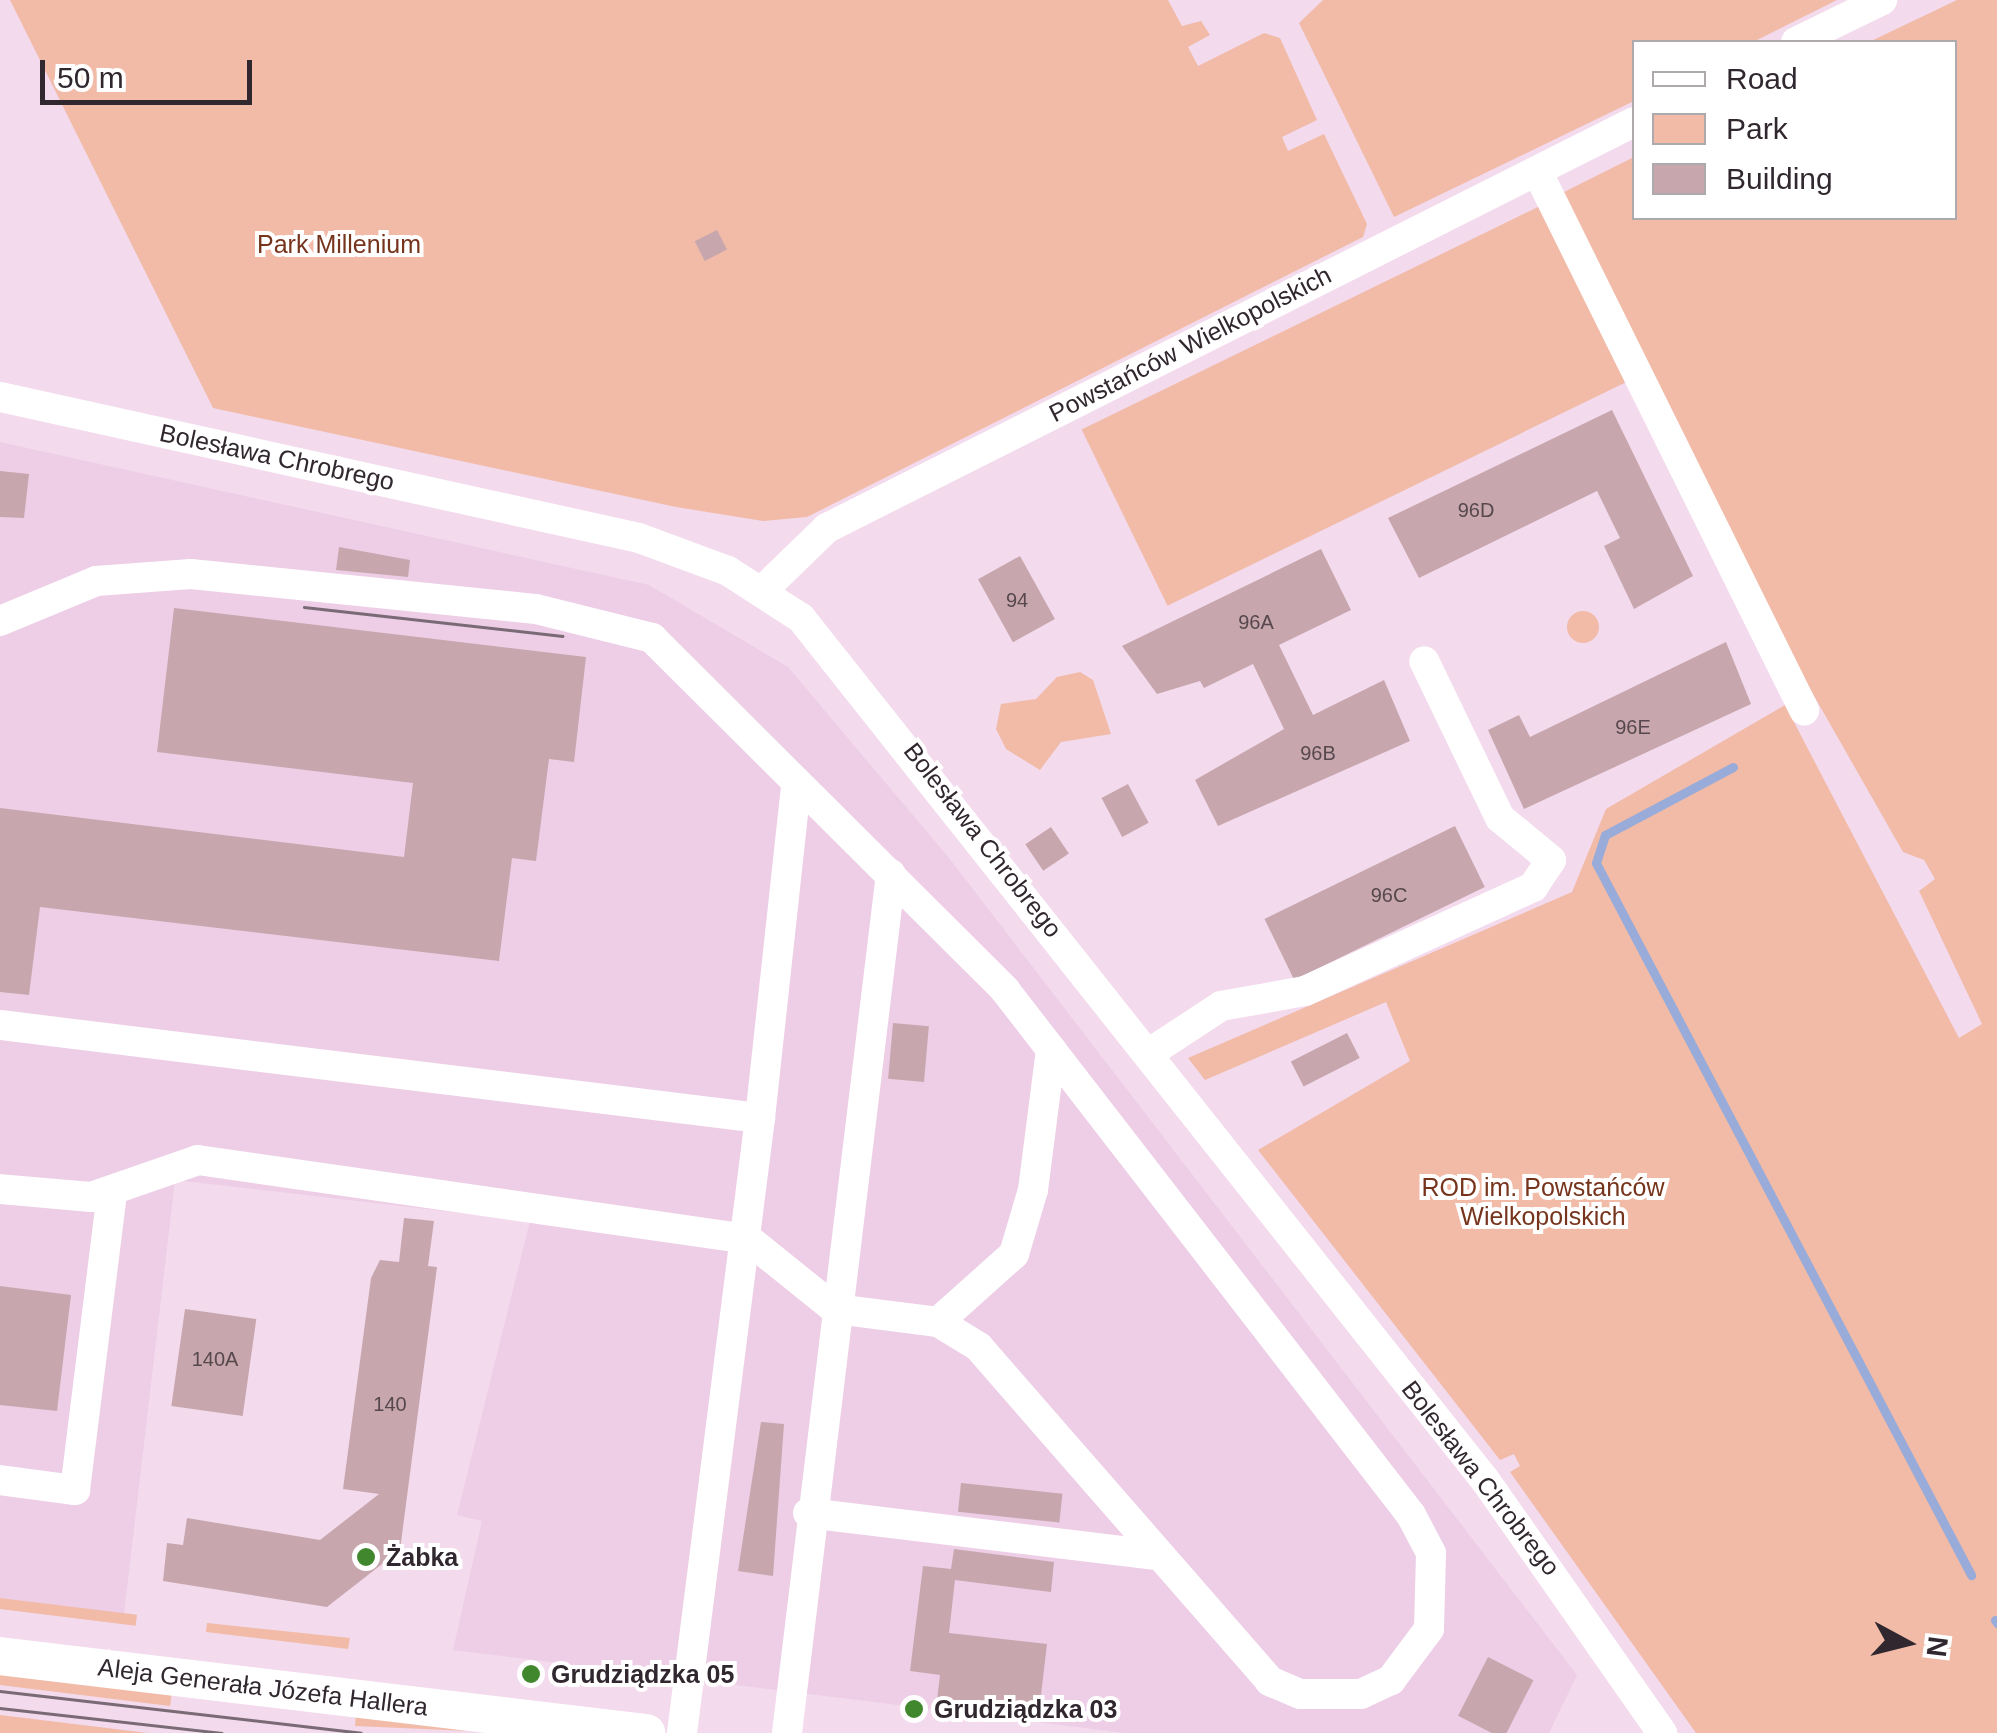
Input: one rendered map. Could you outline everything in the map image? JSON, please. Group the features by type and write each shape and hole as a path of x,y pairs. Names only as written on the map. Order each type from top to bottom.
{"main road":[{"name":"Aleja Generała Józefa Hallera","path":"0,1656 646,1733"}],"street":[{"path":"1800,40 1882,0"},
{"name":"Powstańców Wielkopolskich","path":"762,590 828,528 1632,123"},
{"path":"1537,170 1804,710"},
{"name":"Bolesława Chrobrego","path":"0,397 640,538 762,590 843,660 1571,1594 1662,1733"},
{"path":"0,621 96,582 191,574 579,616 652,638 683,661 796,785 892,874 1050,1049 1411,1515 1431,1553 1429,1630 1390,1680 1360,1694 1300,1694 1242,1658 1000,1368 938,1322 835,1309 748,1239 198,1160 156,1169 112,1194 0,1190"},
{"path":"1148,1054 1221,1006 1304,991 1533,887 1551,860 1500,818 1424,660"},
{"path":"682,1733 702,1606 748,1239 796,785"},
{"path":"787,1733 808,1513 892,874"},
{"path":"0,1025 760,1118"},
{"path":"938,1322 1014,1254 1033,1190 1050,1049"},
{"path":"0,1480 74,1490 112,1194"},
{"path":"808,1513 1156,1555"}],"shaded area":[{"path":"0,442 649,585 788,667 949,858 1577,1675 1549,1733 1125,1733 453,1650 482,1521 457,1515 530,1221 175,1180 124,1614 0,1598"}],"green space":[{"name":"Park Millenium","path":"10,0 1168,0 1182,26 1201,21 1210,35 1188,47 1198,66 1264,33 1280,38 1317,120 1282,137 1288,151 1324,134 1367,224 1363,237 807,517 763,521 676,507 213,408"},
{"path":"1323,0 1837,0 1757,40 1632,40 1632,102 1394,217 1299,23"},
{"name":"ROD im. Powstańców Wielkopolskich","path":"1957,0 1997,0 1997,1733 1696,1733 1510,1472 1520,1466 1514,1454 1500,1460 1258,1150 1410,1061 1386,1002 1205,1080 1188,1058 1572,892 1606,809 1785,705 1959,1038 1982,1024 1919,891 1935,879 1924,860 1903,852 1797,666 1560,194 1632,158 1632,220 1957,220 1957,40 1873,40"},
{"path":"1540,206 1626,382 1168,606 1082,430"},
{"path":"1583,611 1594,616 1599,627 1594,638 1583,643 1572,638 1567,627 1572,616"},
{"path":"1080,672 1093,680 1111,734 1061,742 1040,770 1006,749 996,729 1001,704 1036,699 1057,677"},
{"path":"0,1598 137,1615 136,1626 0,1609"},
{"path":"207,1623 350,1638 348,1649 206,1632"},
{"path":"0,1672 172,1693 170,1706 0,1685"},
{"path":"356,1714 514,1733 355,1726"},
{"path":"0,1715 148,1733 0,1733"}],"building":[{"path":"717,230 727,250 705,261 695,241"},
{"path":"1612,410 1693,576 1634,609 1604,546 1620,538 1597,491 1419,578 1388,518"},
{"path":"0,471 29,474 24,518 0,517"},
{"path":"339,547 410,560 408,577 336,570"},
{"path":"1321,549 1351,610 1279,645 1313,715 1384,680 1410,741 1218,826 1195,780 1284,729 1253,664 1204,688 1200,681 1157,694 1122,646"},
{"path":"1020,556 1055,619 1013,642 978,579"},
{"path":"174,608 586,657 574,762 549,759 536,861 512,858 499,961 40,907 29,995 0,992 0,808 404,857 413,783 157,752"},
{"path":"1726,642 1751,704 1524,809 1488,730 1519,715 1530,737"},
{"path":"1128,784 1149,823 1122,837 1102,798"},
{"path":"1455,826 1485,887 1294,980 1264,919"},
{"path":"1051,827 1069,854 1043,871 1025,844"},
{"path":"893,1023 929,1026 924,1082 888,1079"},
{"path":"1347,1033 1360,1058 1304,1087 1291,1062"},
{"path":"404,1218 434,1221 428,1266 437,1267 400,1550 327,1607 163,1581 167,1543 183,1545 187,1518 320,1540 379,1494 343,1489 371,1278 380,1260 399,1262"},
{"path":"0,1286 71,1295 57,1411 0,1405"},
{"path":"185,1309 256,1319 243,1416 171,1406"},
{"path":"761,1422 784,1424 773,1576 738,1571"},
{"path":"961,1483 1062,1494 1059,1523 958,1512"},
{"path":"954,1549 1054,1562 1051,1592 955,1580 949,1633 1047,1644 1039,1712 937,1700 940,1675 910,1671 923,1566 951,1569"},
{"path":"1488,1657 1533,1680 1507,1733 1492,1733 1458,1716"}],"waterway":[{"path":"1733,767 1605,835 1596,863 1971,1575"}],"tram line":[{"path":"304,607 562,636"},
{"path":"0,1691 361,1733"},
{"path":"0,1708 222,1733"}],"place":[{"name":"Żabka","path":"366,1557"},
{"name":"Grudziądzka 05","path":"531,1674"},
{"name":"Grudziądzka 03","path":"914,1709"}]}
